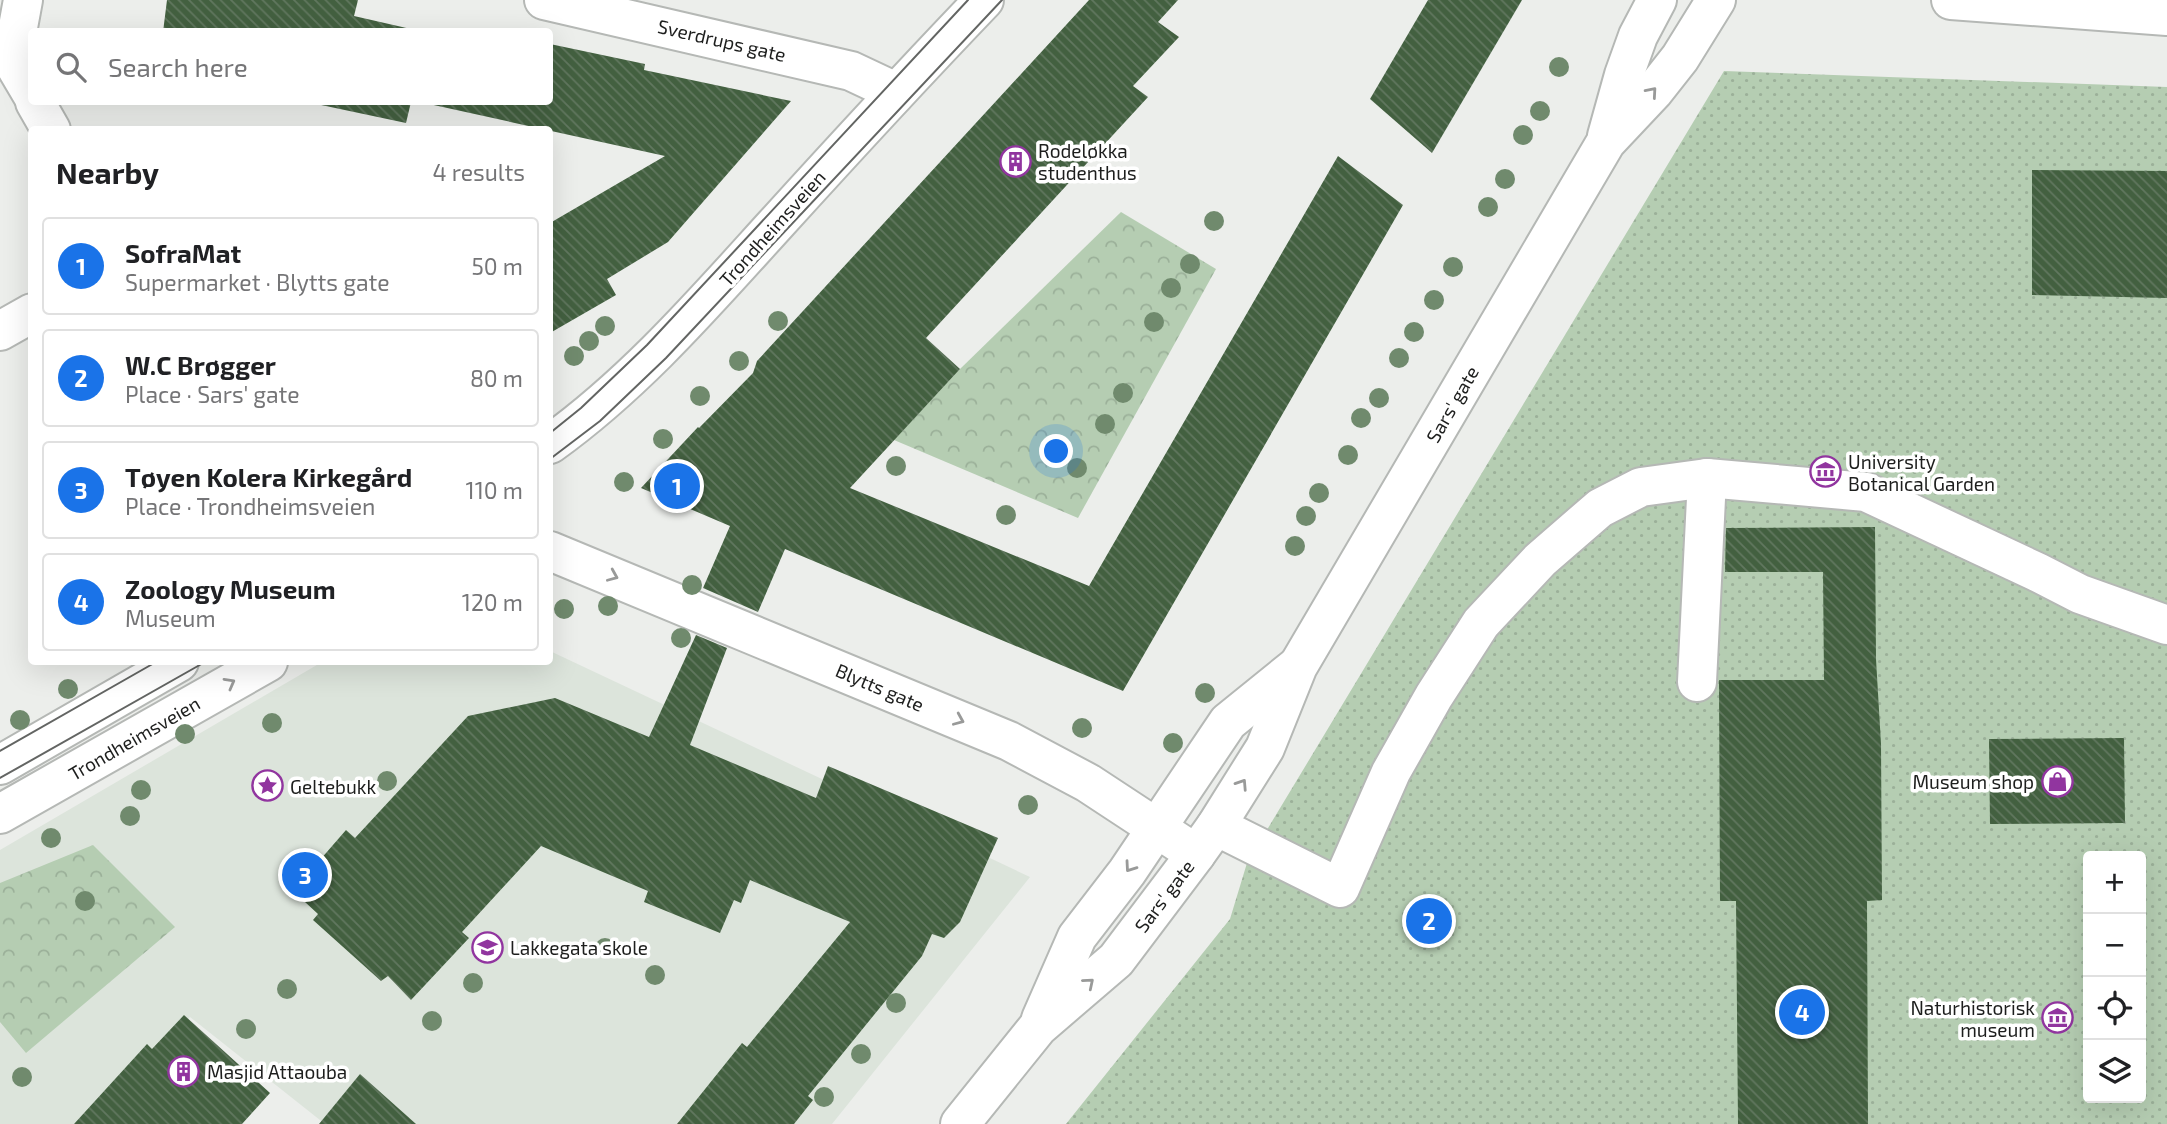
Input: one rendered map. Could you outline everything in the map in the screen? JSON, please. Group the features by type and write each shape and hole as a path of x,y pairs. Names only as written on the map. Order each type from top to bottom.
{"street":[{"path":"23,0 6,50 28,87"},
{"name":"Sverdrups gate","path":"544,0 851,71 886,87 894,95"},
{"name":"Trondheimsveien","path":"553,442 588,415 659,351 984,0"},
{"name":"Sars' gate","path":"1605,142 1637,36 1657,0"},
{"name":"Sars' gate","path":"960,1124 1038,1027 1116,960 1206,840 1265,748 1297,666 1605,142 1654,91 1680,58 1716,0"},
{"path":"1951,0 2167,16"},
{"path":"38,105 49,126"},
{"path":"0,331 28,315"},
{"path":"1697,681 1707,478 1866,492 2080,594 2167,625"},
{"name":"Blytts gate","path":"553,552 1009,741 1088,783 1156,828 1206,840 1340,888 1391,772 1434,696 1481,623 1540,560 1601,508 1641,487 1707,478"},
{"path":"0,765 175,665"},
{"name":"Trondheimsveien","path":"0,814 263,665"},
{"name":"Sars' gate","path":"1038,1027 1077,937 1127,872 1228,722 1297,666"}],"shaded area":[{"name":"Lakkegata skole","path":"553,652 1030,877 832,1124 325,1124 190,1017 93,1124 0,1124 0,850 317,665 553,665"}],"green space":[{"name":"University Botanical Garden","path":"1724,71 2167,87 2167,1124 1066,1124 1230,919 1247,863"},
{"path":"1121,212 1216,269 1078,518 894,440 960,369"},
{"path":"93,845 175,927 26,1053 0,1022 0,883"}],"building":[{"path":"167,0 358,0 354,16 406,28 164,28"},
{"path":"1089,0 1178,0 1158,22 1179,37 1133,86 1148,97 926,338 960,369 850,488 1089,586 1338,156 1403,205 1123,691 785,549 758,612 703,588 730,526 641,488 753,373 757,361"},
{"path":"1428,0 1522,0 1432,153 1370,99"},
{"path":"553,45 645,64 644,70 791,101 668,242 607,279 616,295 553,331 553,221 665,156 553,131 553,126 529,126 434,105 553,105"},
{"path":"321,105 410,105 406,123"},
{"path":"2032,170 2167,171 2167,298 2032,295"},
{"path":"1875,527 1882,900 1867,901 1868,1124 1738,1124 1736,901 1720,901 1719,680 1824,680 1823,572 1725,572 1726,528"},
{"path":"696,635 727,648 690,745 816,798 828,766 998,838 960,922 944,938 932,934 922,956 808,1096 813,1100 794,1124 677,1124 742,1043 747,1047 850,922 750,880 741,903 734,900 720,933 644,902 648,891 541,846 462,932 469,938 411,1000 388,976 381,981 313,920 318,914 293,891 346,830 355,838 468,716 555,698 649,737"},
{"name":"Museum shop","path":"2124,738 2125,823 1990,824 1989,739"},
{"name":"Masjid Attaouba","path":"184,1015 270,1093 242,1124 74,1124 147,1044 152,1049"},
{"path":"360,1074 416,1124 319,1124"}],"tram line":[{"path":"553,431 581,408 647,345 968,0"},
{"path":"553,457 600,421 666,358 1002,0"},
{"path":"0,751 151,665"},
{"path":"0,778 200,665"}],"place":[{"name":"Rodeløkka studenthus","path":"1015,161"},
{"name":"University Botanical Garden","path":"1825,472"},
{"name":"SofraMat","path":"677,486"},
{"name":"Museum shop","path":"2057,781"},
{"name":"Geltebukk","path":"267,786"},
{"name":"Tøyen Kolera Kirkegård","path":"305,875"},
{"name":"W.C Brøgger","path":"1429,921"},
{"name":"Lakkegata skole","path":"487,947"},
{"name":"Zoology Museum","path":"1802,1012"},
{"name":"Naturhistorisk museum","path":"2058,1018"},
{"name":"Masjid Attaouba","path":"184,1071"}]}
